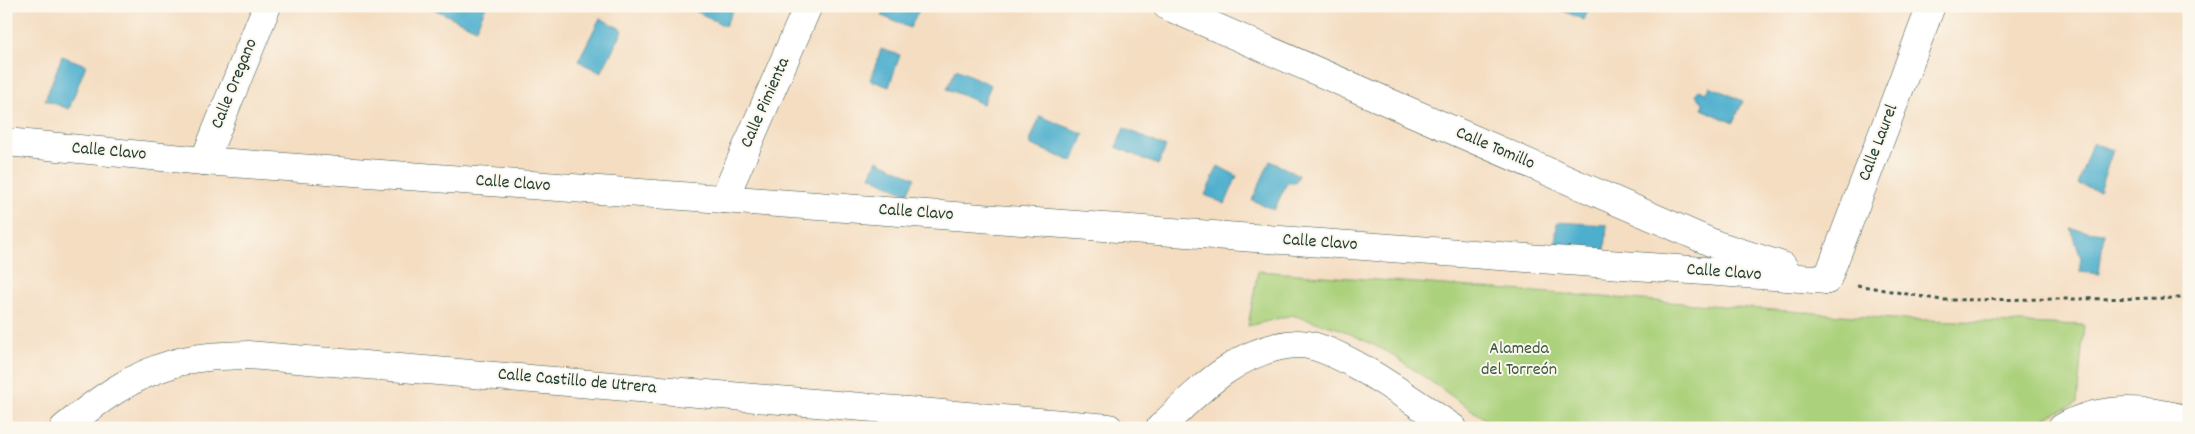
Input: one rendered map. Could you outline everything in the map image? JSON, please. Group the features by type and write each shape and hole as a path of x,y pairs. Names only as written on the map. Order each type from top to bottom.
{"street":[{"name":"Calle Oregano","path":"204,161 266,6"},
{"name":"Calle Pimienta","path":"724,199 808,6"},
{"name":"Calle Tomillo","path":"1167,6 1717,245 1827,280"},
{"name":"Calle Laurel","path":"1827,280 1931,6"},
{"name":"Calle Clavo","path":"6,142 204,161 1827,280"},
{"path":"1160,428 1199,390 1238,363 1269,349 1298,344 1328,351 1353,364 1453,428"},
{"name":"Calle Castillo de Utrera","path":"64,428 94,404 130,380 172,363 208,357 248,355 1109,428"},
{"path":"2062,428 2091,417 2118,411 2141,410 2189,420"}],"path":[{"path":"1827,280 1941,300 2189,298"}],"green space":[{"name":"Alameda del Torreón","path":"1258,271 1894,319 2084,325 2077,403 2043,419 2031,428 1498,428 1388,352 1340,329 1292,315 1248,326"}],"water":[{"path":"435,6 486,6 476,29 434,9"},
{"path":"686,6 735,6 725,26"},
{"path":"886,6 909,6 919,10 910,28 882,16"},
{"path":"1552,6 1590,6 1584,20"},
{"path":"600,18 623,30 601,73 578,61"},
{"path":"881,49 900,55 889,87 870,80"},
{"path":"62,56 86,65 69,109 45,100"},
{"path":"956,69 991,85 983,104 947,89"},
{"path":"1710,86 1743,101 1733,123 1702,109 1703,103 1695,94 1699,90 1707,93"},
{"path":"1040,116 1084,134 1073,162 1029,144"},
{"path":"1124,128 1166,147 1158,165 1116,147"},
{"path":"2092,143 2113,150 2099,191 2078,184"},
{"path":"877,160 915,178 907,194 870,176"},
{"path":"1270,161 1299,175 1295,183 1287,183 1274,210 1252,200"},
{"path":"1218,166 1237,176 1225,204 1205,195"},
{"path":"1557,222 1607,225 1605,251 1555,249"},
{"path":"2071,229 2104,233 2099,274 2079,272 2081,258"}]}
